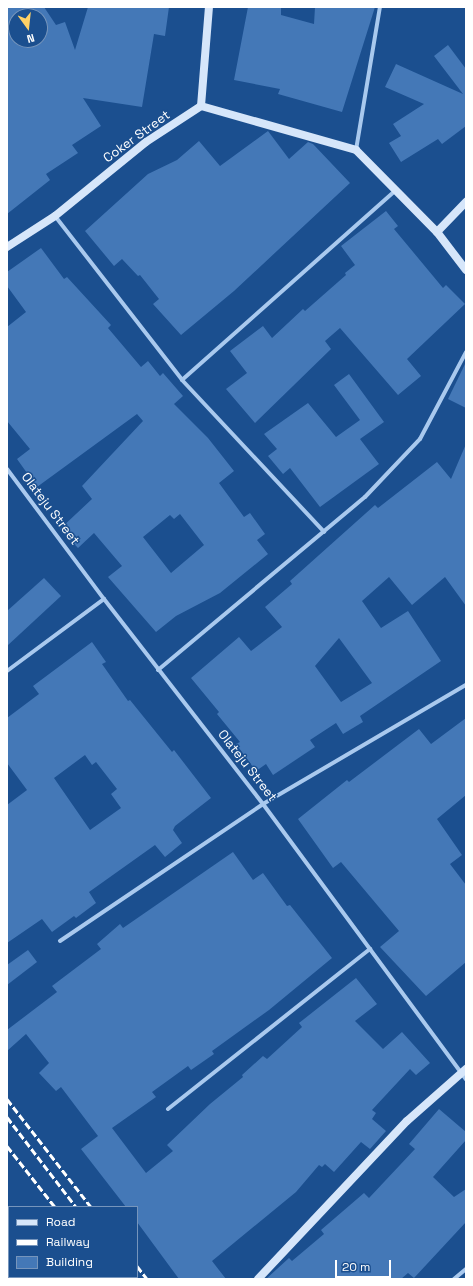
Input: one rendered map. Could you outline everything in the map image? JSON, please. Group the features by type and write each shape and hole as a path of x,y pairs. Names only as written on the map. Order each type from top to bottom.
{"street":[{"path":"210,7 201,106 356,150 437,232 466,270"},
{"path":"356,150 380,7"},
{"name":"Coker Street","path":"7,247 55,216 146,142 201,106"},
{"path":"182,380 395,191"},
{"path":"437,232 466,202"},
{"path":"55,216 182,380 324,532"},
{"path":"158,670 365,497 420,439 466,352"},
{"name":"Olateju Street","path":"7,469 158,670 264,804 370,949 465,1074"},
{"path":"7,671 104,599"},
{"path":"60,941 264,804 466,685"},
{"path":"168,1109 370,949"},
{"path":"258,1279 407,1121 465,1074"},
{"path":"454,1279 466,1269"}],"building":[{"path":"7,7 45,8 8,8 8,48 48,48 48,13 56,25 65,22 75,50 88,7 169,7 165,36 154,34 142,107 83,98 101,126 72,145 78,153 46,174 50,180 7,214"},
{"path":"248,7 281,7 281,15 314,24 315,7 375,7 342,112 278,94 280,89 234,80"},
{"path":"448,45 466,69 466,126 442,144 438,139 401,162 389,143 401,136 393,124 424,104 385,87 396,64 463,94 434,56"},
{"path":"268,131 289,159 308,142 313,144 350,183 234,291 181,335 153,304 159,299 140,275 138,276 122,259 114,266 85,231 148,174 177,160 199,141 220,166"},
{"path":"386,211 398,226 394,229 443,288 446,285 465,304 407,359 421,376 398,395 340,328 325,341 331,349 255,423 226,389 247,373 230,351 263,326 272,338 303,309 305,311 346,275 345,273 355,265 341,246"},
{"path":"41,248 64,279 67,277 111,325 108,328 141,367 148,361 160,376 163,373 183,396 174,404 208,438 234,471 219,483 244,517 250,513 265,534 257,540 268,554 220,593 176,616 156,632 108,577 122,566 94,533 78,548 60,529 92,499 82,486 143,421 137,414 37,487 17,459 30,449 7,421 7,327 26,312 7,286 7,272","holes":["180,514 204,545 171,573 143,537 170,515 174,519"]},
{"path":"466,362 466,408 448,399"},
{"path":"349,374 384,422 360,439 379,464 320,507 290,468 283,474 268,456 277,449 264,434 308,403 336,437 360,420 334,385"},
{"path":"466,444 466,606 445,577 412,605 389,577 362,601 381,628 408,611 441,661 360,716 363,722 343,734 336,723 310,740 315,747 273,775 266,764 256,771 236,744 240,742 217,714 219,712 191,678 239,637 251,651 282,627 265,607 292,584 290,581 375,505 378,508 437,462 451,479","holes":["339,638 372,683 341,702 315,666"]},
{"path":"44,578 61,596 7,646 7,611"},
{"path":"92,642 106,662 102,664 128,701 130,700 172,752 174,750 211,798 175,826 173,830 182,843 165,857 155,845 89,892 96,903 76,918 74,916 52,932 42,919 7,943 7,805 27,790 7,763 7,718 39,694 33,686","holes":["85,755 92,765 96,762 117,789 111,794 121,808 90,830 54,778"]},
{"path":"466,718 466,795 437,819 462,855 450,864 466,885 466,962 426,996 380,947 399,931 341,862 333,868 298,819 347,780 349,782 419,729 431,744"},
{"path":"233,852 253,880 263,873 287,906 290,905 332,958 269,1010 212,1051 214,1054 191,1070 188,1066 152,1092 156,1097 112,1128 146,1173 173,1151 167,1145 210,1104 243,1077 242,1075 263,1056 267,1059 302,1027 299,1023 356,978 377,1004 355,1021 383,1049 402,1032 430,1063 416,1075 410,1069 372,1110 376,1113 372,1119 386,1131 370,1149 361,1142 334,1172 325,1164 322,1167 319,1165 296,1192 212,1261 226,1279 179,1279 138,1223 138,1206 125,1206 81,1149 98,1136 61,1087 56,1091 39,1073 49,1063 26,1034 7,1051 7,1030 57,992 52,986 101,949 97,944 120,924 123,928"},
{"path":"28,950 37,962 7,985 7,965"},
{"path":"439,1109 466,1132 466,1140 433,1177 454,1197 466,1189 466,1222 414,1278 408,1273 401,1279 266,1279 289,1258 292,1261 324,1234 321,1230 364,1193 369,1198 415,1149 409,1144"}],"railway":[{"path":"7,1099 90,1206"},
{"path":"7,1117 75,1206"},
{"path":"7,1146 54,1206"},
{"path":"138,1267 147,1279"}]}
